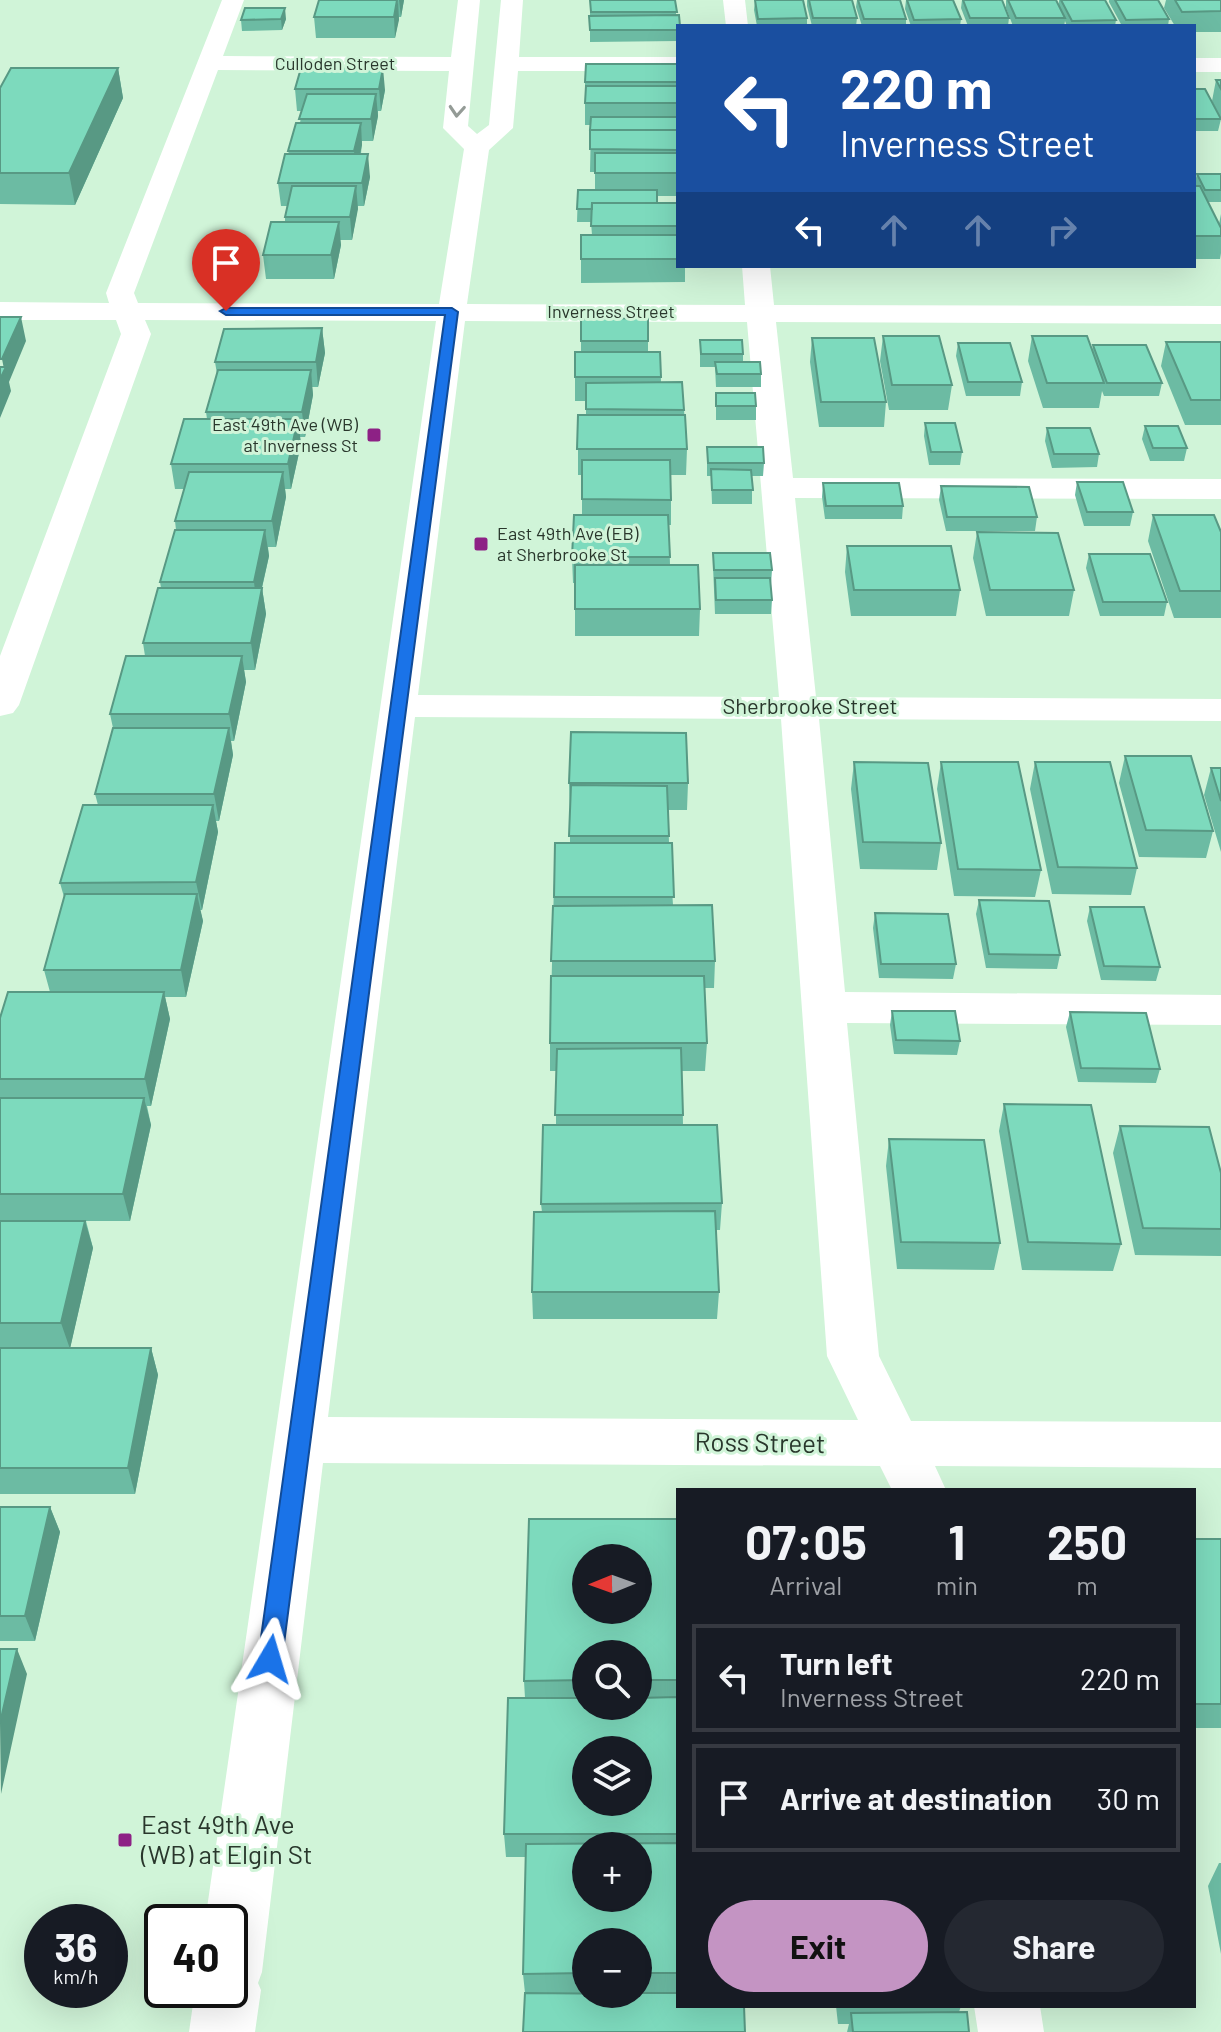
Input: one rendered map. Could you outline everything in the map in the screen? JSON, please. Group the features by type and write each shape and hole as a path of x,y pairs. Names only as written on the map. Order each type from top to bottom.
{"street":[{"path":"0,705 136,334 120,293 233,0"},
{"path":"469,0 455,128 477,147"},
{"path":"239,1904 452,312 477,147 501,128 512,0"},
{"path":"734,0 737,24"},
{"name":"Culloden Street","path":"210,63 460,64"},
{"path":"506,64 676,64"},
{"path":"1196,65 1221,65"},
{"path":"756,268 853,1356 908,1467"},
{"name":"Inverness Street","path":"0,311 1221,315"},
{"path":"776,488 1221,489"},
{"name":"Sherbrooke Street","path":"399,706 1221,710"},
{"path":"824,1007 1221,1010"},
{"name":"Ross Street","path":"299,1440 908,1467 1221,1445"},
{"path":"222,2032 225,2008"},
{"path":"1007,2008 1011,2032"}],"building":[{"path":"319,0 397,0 394,17 314,17"},
{"path":"590,0 675,0 677,12 591,12"},
{"path":"755,0 803,0 807,18 758,19"},
{"path":"809,0 852,0 857,18 813,18"},
{"path":"858,0 900,0 906,19 864,19"},
{"path":"907,0 953,0 961,19 914,20"},
{"path":"963,0 1002,0 1009,18 970,18"},
{"path":"1008,0 1056,0 1065,18 1016,18"},
{"path":"1061,0 1105,0 1116,20 1072,21"},
{"path":"1115,0 1158,0 1169,19 1126,20"},
{"path":"1175,0 1221,0 1221,11 1182,12"},
{"path":"245,8 285,8 281,19 241,20"},
{"path":"679,15 680,24 676,24 676,30 590,30 589,16"},
{"path":"586,64 676,64 676,82 585,82"},
{"path":"11,68 118,68 69,173 0,173 0,88"},
{"path":"301,68 383,68 379,89 295,89"},
{"path":"586,86 676,86 676,103 585,103"},
{"path":"1196,89 1205,89 1221,119 1196,119"},
{"path":"307,94 376,94 371,119 299,119"},
{"path":"591,117 676,117 676,130 590,130"},
{"path":"296,123 361,123 354,151 288,151"},
{"path":"590,130 676,130 676,150 590,149"},
{"path":"595,153 676,153 676,173 595,173"},
{"path":"285,154 368,154 362,183 278,183"},
{"path":"1197,174 1221,174 1221,190 1205,190"},
{"path":"292,186 356,186 350,217 285,217"},
{"path":"1196,186 1200,186 1221,228 1221,236 1196,236"},
{"path":"578,190 657,190 657,203 592,203 592,209 577,209"},
{"path":"592,203 676,203 676,226 591,226"},
{"path":"271,222 339,222 331,255 263,255"},
{"path":"581,235 676,235 676,259 581,259"},
{"path":"0,317 21,317 2,359 0,359"},
{"path":"648,318 648,341 581,341 581,319"},
{"path":"322,328 316,362 215,362 224,329"},
{"path":"883,336 939,336 952,385 892,385"},
{"path":"1032,336 1087,336 1104,383 1047,383"},
{"path":"812,338 874,338 886,402 821,402"},
{"path":"700,340 742,340 743,354 701,354"},
{"path":"1166,342 1221,342 1221,400 1191,400"},
{"path":"958,343 1010,343 1022,382 968,382"},
{"path":"1093,345 1146,345 1162,383 1107,383"},
{"path":"575,352 660,352 661,377 575,377"},
{"path":"715,362 760,362 761,374 717,374"},
{"path":"218,370 311,370 302,412 206,412"},
{"path":"682,382 684,410 586,409 586,383"},
{"path":"716,393 755,393 756,406 716,406"},
{"path":"578,415 685,415 687,449 577,449"},
{"path":"184,419 298,419 288,464 171,464"},
{"path":"925,423 955,423 962,452 931,452"},
{"path":"1145,426 1178,426 1187,448 1153,448"},
{"path":"1047,428 1090,428 1099,454 1054,454"},
{"path":"707,447 763,447 764,463 708,463"},
{"path":"582,460 670,460 671,500 582,499"},
{"path":"711,469 751,470 753,490 712,490"},
{"path":"189,472 283,472 272,521 175,521"},
{"path":"1077,482 1123,482 1133,512 1087,512"},
{"path":"823,483 899,483 903,506 826,506"},
{"path":"941,486 1029,487 1037,517 947,517"},
{"path":"574,515 668,515 670,557 572,557"},
{"path":"1153,515 1214,515 1221,532 1221,591 1180,591"},
{"path":"175,530 265,530 254,582 160,582"},
{"path":"977,532 1058,533 1074,590 990,590"},
{"path":"847,546 951,546 960,590 854,590"},
{"path":"713,553 770,553 772,570 714,570"},
{"path":"1089,554 1150,554 1167,602 1103,602"},
{"path":"575,565 698,565 700,609 575,609"},
{"path":"715,578 770,578 772,600 716,600"},
{"path":"158,588 262,588 251,643 143,643"},
{"path":"126,656 242,656 229,714 110,714"},
{"path":"113,728 229,728 214,794 95,794"},
{"path":"571,732 686,733 688,783 569,783"},
{"path":"1125,756 1191,756 1213,831 1146,830"},
{"path":"854,762 928,763 941,843 863,842"},
{"path":"941,762 1018,762 1041,870 958,869"},
{"path":"1035,762 1110,762 1137,868 1058,867"},
{"path":"1211,768 1221,768 1221,801"},
{"path":"571,785 667,786 669,836 569,836"},
{"path":"83,805 213,805 196,882 60,883"},
{"path":"555,843 672,843 674,897 554,897"},
{"path":"65,894 197,894 181,970 44,970"},
{"path":"979,900 1049,901 1060,955 989,954"},
{"path":"712,905 715,961 551,961 553,906"},
{"path":"1090,907 1144,907 1160,967 1104,966"},
{"path":"875,913 948,914 956,964 881,964"},
{"path":"551,976 704,976 707,1043 550,1043"},
{"path":"8,992 164,992 145,1079 0,1079 0,1018"},
{"path":"892,1011 955,1011 960,1041 896,1040"},
{"path":"1070,1012 1146,1013 1160,1069 1081,1068"},
{"path":"681,1048 683,1115 555,1115 557,1049"},
{"path":"0,1098 144,1098 123,1194 0,1194"},
{"path":"1004,1104 1091,1105 1121,1244 1028,1242"},
{"path":"543,1125 717,1125 722,1203 541,1204"},
{"path":"1120,1126 1209,1127 1221,1173 1221,1229 1143,1228"},
{"path":"889,1139 984,1140 1000,1243 901,1242"},
{"path":"715,1211 719,1292 532,1292 534,1212"},
{"path":"0,1221 85,1221 61,1323 0,1323"},
{"path":"0,1348 151,1348 128,1468 0,1468"},
{"path":"0,1507 50,1507 25,1616 0,1616"},
{"path":"529,1519 676,1519 676,1680 652,1680 652,1640 572,1640 572,1680 524,1681"},
{"path":"1196,1539 1221,1539 1221,1704 1196,1704"},
{"path":"0,1649 17,1649 0,1723"},
{"path":"676,1697 676,1834 504,1834 508,1698 572,1698 572,1720 652,1720 652,1698"},
{"path":"652,1843 676,1843 676,1973 652,1973 652,1928 572,1928 572,1973 523,1974 526,1844 572,1844 572,1912 652,1912"},
{"path":"525,1993 572,1993 572,2008 652,2008 652,1993 676,1993 676,2008 744,2008 745,2032 523,2032"},
{"path":"967,2012 969,2032 853,2032 851,2013"}],"place":[{"name":"East 49th Ave (WB) at Inverness St","path":"374,435"},
{"name":"East 49th Ave (EB) at Sherbrooke St","path":"481,544"},
{"name":"East 49th Ave (WB) at Elgin St","path":"125,1840"}],"route":[{"path":"226,311 452,312 270,1659"}]}
